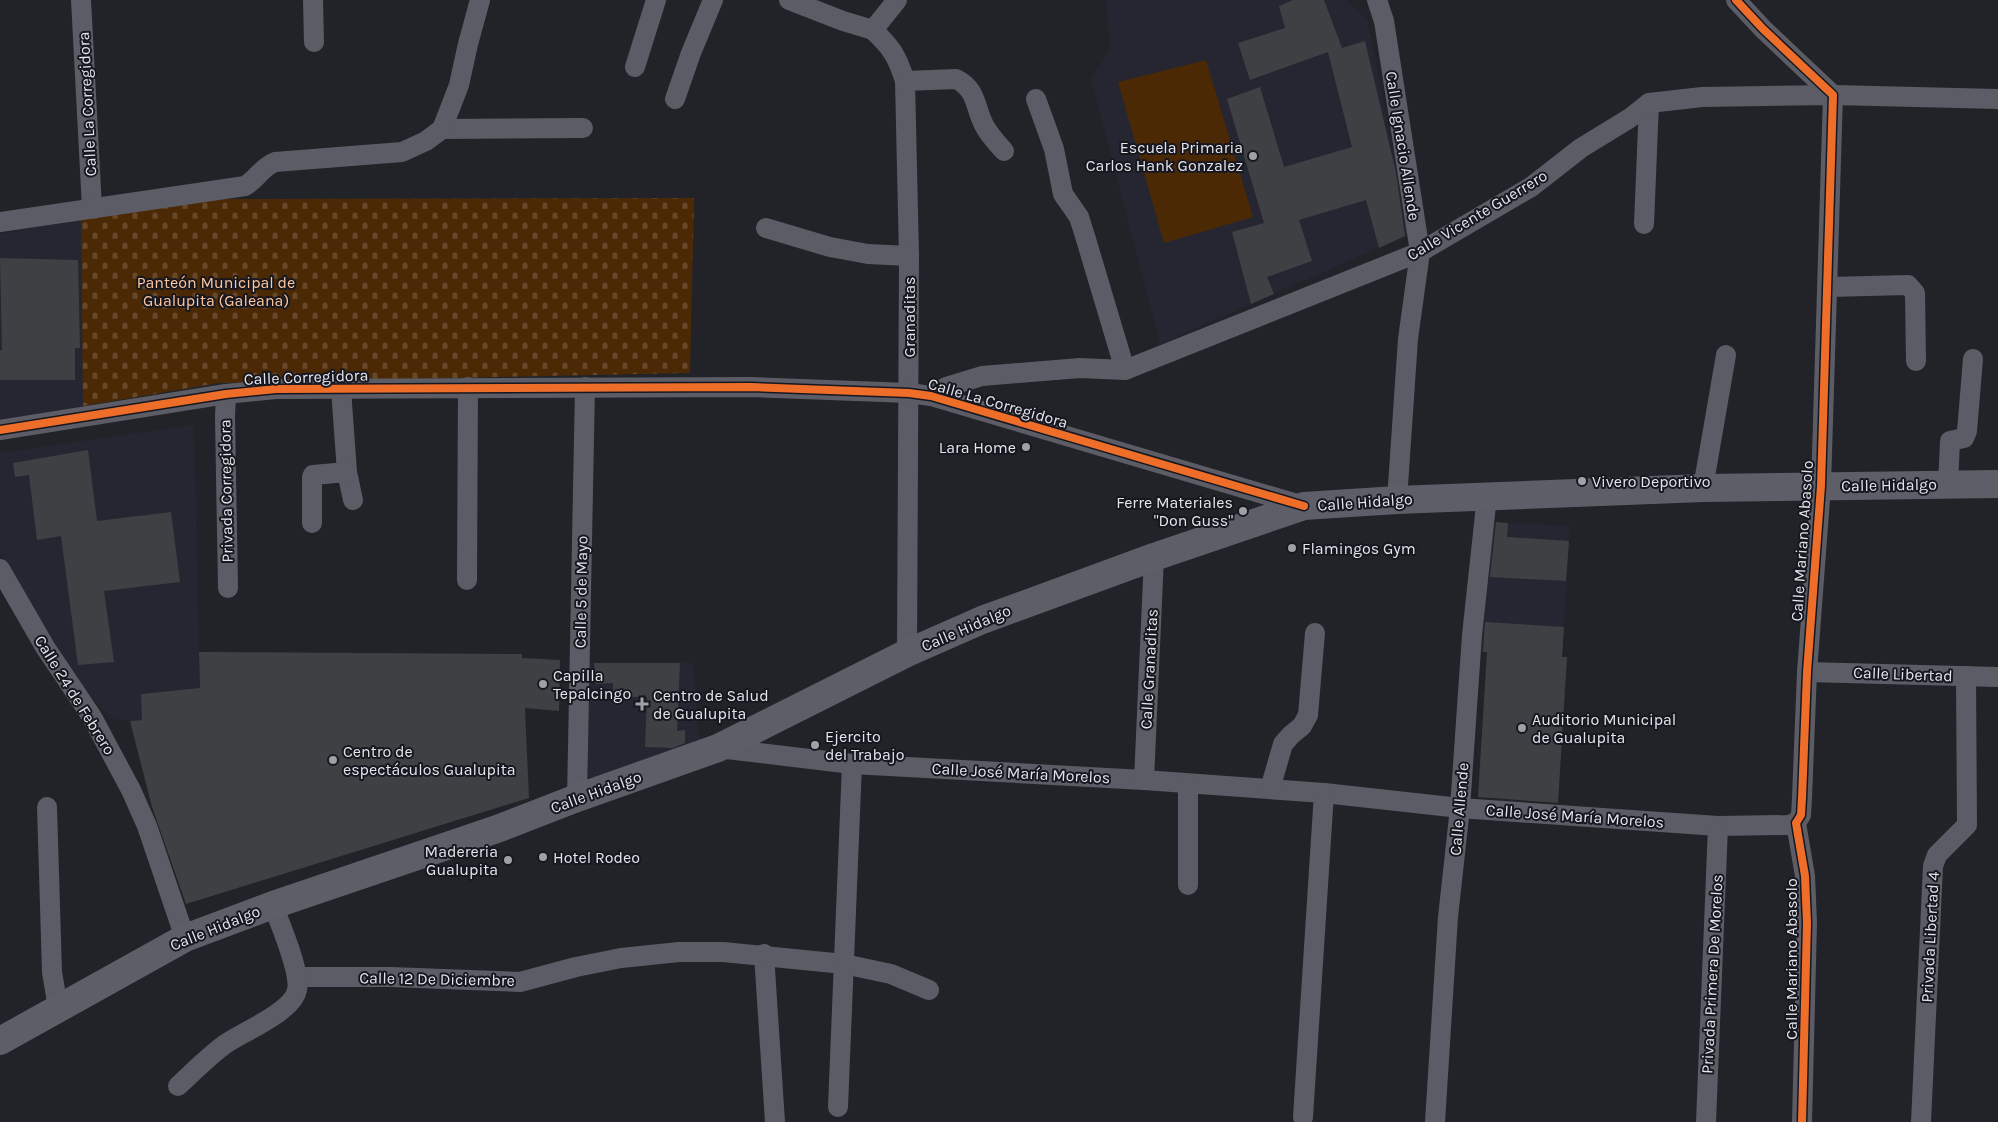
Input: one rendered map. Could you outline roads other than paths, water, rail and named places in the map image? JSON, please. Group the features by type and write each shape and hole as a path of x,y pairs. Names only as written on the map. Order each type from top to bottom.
{"main road":[{"name":"Calle Hidalgo","path":"0,1041 185,938 274,905 497,829 577,798 718,748 907,653 982,620 1154,557 1304,506 1397,500 1703,488 1998,484"}],"street":[{"name":"Calle La Corregidora","path":"81,0 92,208"},
{"path":"313,0 314,42"},
{"path":"0,222 245,186 252,182 266,166 275,162 402,152 426,141 442,129 459,85 480,0"},
{"path":"635,67 656,0"},
{"path":"675,99 690,53 714,0"},
{"path":"789,0 843,21 873,30 897,0"},
{"path":"1736,0 1763,29 1833,95"},
{"name":"Calle Ignacio Allende","path":"1379,1 1384,22 1420,252 1408,339 1397,500"},
{"name":"Granaditas","path":"873,30 891,47 899,63 904,81 909,256 907,653"},
{"path":"904,81 956,79 963,82 970,89 991,137 1004,151"},
{"path":"1644,224 1649,103 1702,97 1833,95 1998,99"},
{"name":"Calle Mariano Abasolo","path":"1802,1122 1807,923 1805,876 1796,823 1801,815 1807,672 1821,486 1833,95"},
{"path":"1036,98 1054,149 1063,194 1079,217 1125,370"},
{"name":"Calle Vicente Guerrero","path":"931,396 946,387 982,376 1080,368 1125,370 1420,252 1530,187 1581,148 1630,118 1649,103"},
{"path":"442,129 583,128"},
{"path":"766,228 830,247 868,254 909,256"},
{"path":"1828,287 1908,284 1915,293 1916,361"},
{"path":"1703,488 1726,355"},
{"path":"1948,485 1950,441 1964,438 1967,431 1973,359"},
{"name":"Calle La Corregidora","path":"585,387 752,386 909,393 931,396 1304,506"},
{"path":"467,580 468,387"},
{"name":"Calle Corregidora","path":"0,430 226,394 276,389 585,387"},
{"name":"Calle 5 de Mayo","path":"577,798 585,387"},
{"path":"340,389 347,472 353,500"},
{"name":"Privada Corregidora","path":"226,394 224,417 228,588"},
{"path":"312,523 313,475 347,472"},
{"name":"Calle Allende","path":"1435,1122 1448,917 1460,808 1472,635 1487,496"},
{"name":"Calle Granaditas","path":"1144,780 1154,557"},
{"name":"Calle 24 de Febrero","path":"0,569 45,647 92,717 131,790 147,826 185,938"},
{"path":"1270,789 1283,744 1291,734 1302,726 1308,715 1315,633"},
{"name":"Calle Libertad","path":"1807,672 1998,677"},
{"name":"Privada Libertad 4","path":"1921,1122 1933,866 1937,855 1967,825 1966,676"},
{"name":"Calle José María Morelos","path":"718,748 852,764 1270,789 1460,808 1718,826 1788,825 1796,823"},
{"path":"838,1107 852,764"},
{"path":"1188,784 1188,885"},
{"path":"1303,1117 1324,794"},
{"path":"47,807 52,972 58,1008"},
{"name":"Privada Primera De Morelos","path":"1706,1122 1718,826"},
{"path":"178,1086 224,1045 283,1009 294,998 297,990 297,976 274,905"},
{"name":"Calle 12 De Diciembre","path":"297,976 391,977 520,982 576,967 621,958 679,952 723,952 764,954 844,964 891,974 929,990"},
{"path":"764,954 775,1122"}],"place":[{"name":"Escuela Primaria Carlos Hank Gonzalez","path":"1253,156"},
{"name":"Lara Home","path":"1026,447"},
{"name":"Vivero Deportivo","path":"1582,481"},
{"name":"Ferre Materiales \"Don Guss\"","path":"1243,511"},
{"name":"Flamingos Gym","path":"1292,548"},
{"name":"Capilla Tepalcingo","path":"543,684"},
{"name":"Centro de Salud de Gualupita","path":"642,704"},
{"name":"Auditorio Municipal de Gualupita","path":"1522,728"},
{"name":"Ejercito del Trabajo","path":"815,745"},
{"name":"Centro de espectáculos Gualupita","path":"333,760"},
{"name":"Hotel Rodeo","path":"543,857"},
{"name":"Madereria Gualupita","path":"508,860"}],"park label":[{"name":"Panteón Municipal de Gualupita (Galeana)","path":"216,291"}]}
